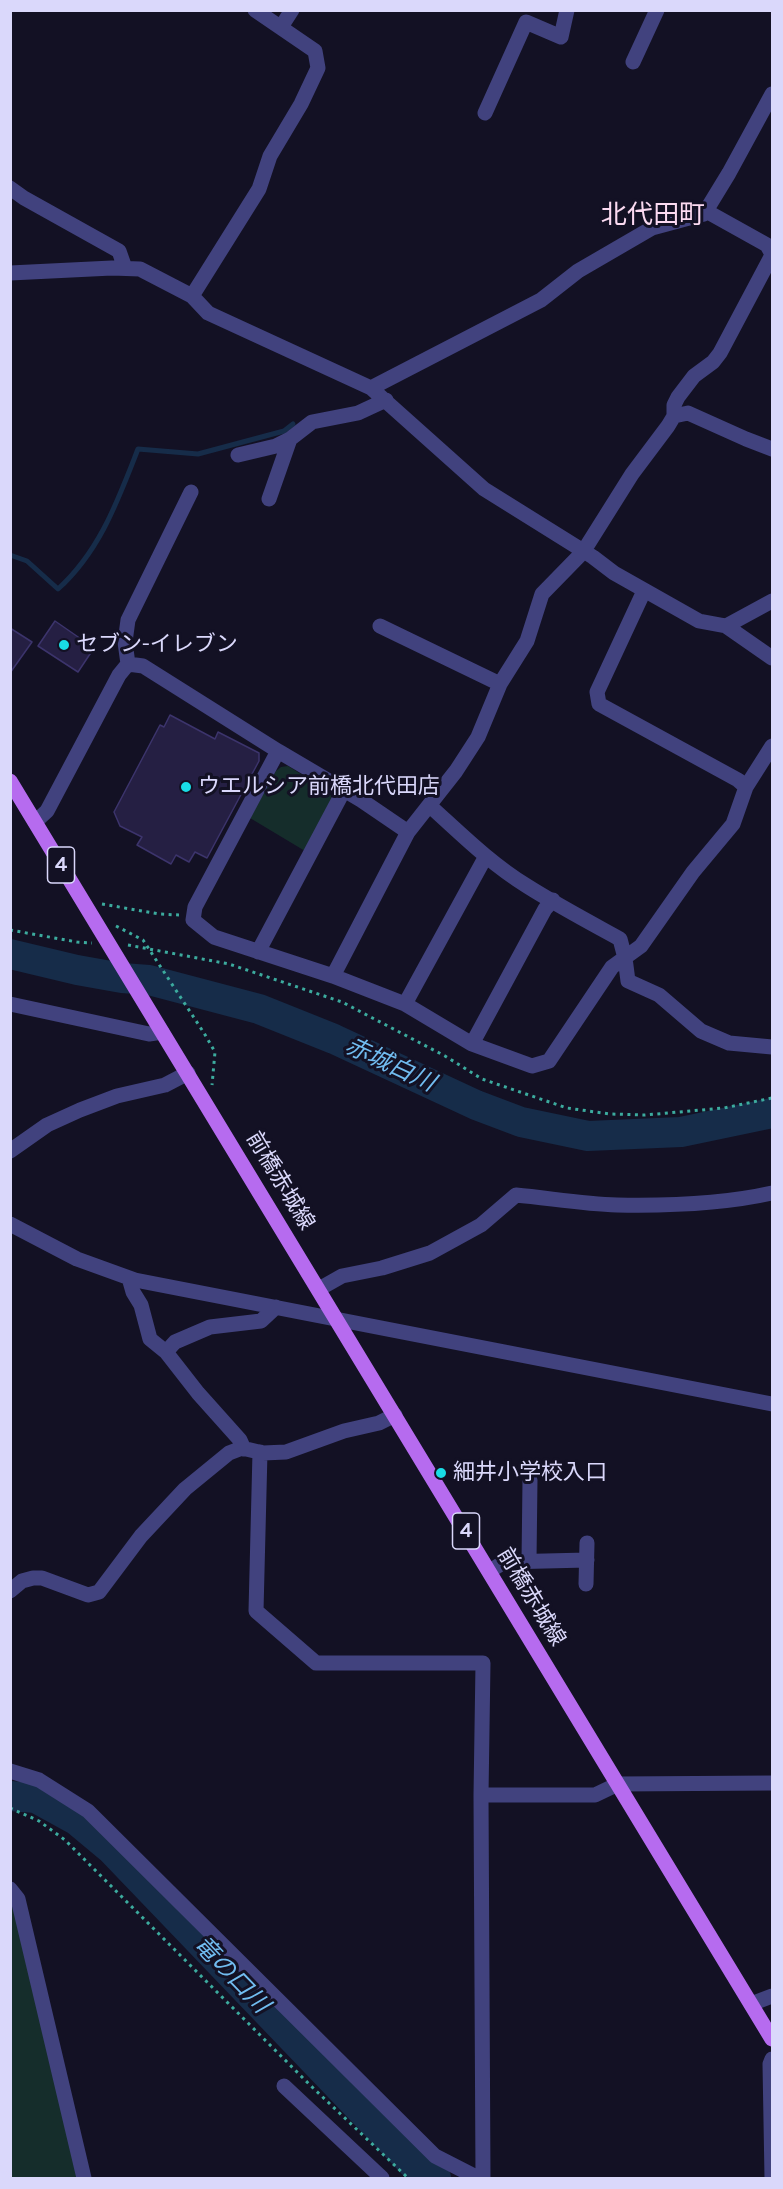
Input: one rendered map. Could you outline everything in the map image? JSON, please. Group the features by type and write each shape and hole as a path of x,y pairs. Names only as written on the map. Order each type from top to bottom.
{"main road":[{"name":"4","path":"10,781 160,1028"},
{"name":"前橋赤城線","path":"160,1028 772,2039"}],"street":[{"path":"192,296 259,189 270,156 301,104 318,68 315,51 255,10"},
{"path":"281,27 292,10"},
{"path":"485,113 526,22 561,37 567,10"},
{"path":"633,62 657,10"},
{"path":"371,388 541,300 578,271 652,228 704,214 772,94"},
{"path":"11,188 24,198 119,251 125,268"},
{"path":"333,976 408,832 467,756 478,737 500,684 527,641 542,594 583,552 632,474 668,426 674,416 674,405 678,397 694,376 713,362 720,353 772,255 767,245 706,211"},
{"path":"10,273 140,268 192,296 208,313 371,388 484,489 644,591 699,621 726,626 772,658"},
{"path":"238,455 276,446 290,439 312,422 358,413 386,400"},
{"path":"674,416 688,412 772,449"},
{"path":"269,499 290,439"},
{"path":"35,822 47,811 123,669 128,620 191,492"},
{"path":"644,591 597,692 599,704 738,780 746,787"},
{"path":"726,626 772,600"},
{"path":"380,626 500,684"},
{"path":"123,669 143,666 408,832"},
{"path":"278,751 195,907 192,916 196,924 214,937 333,976 405,1004 472,1044 532,1066 549,1061 612,967 641,946 693,872 734,824 746,787 772,746"},
{"path":"258,951 344,790"},
{"path":"430,806 486,856 528,887 620,939 628,981 659,995 701,1031 729,1043 772,1047"},
{"path":"405,1004 486,856"},
{"path":"472,1044 545,909 553,900"},
{"path":"10,1004 149,1034 160,1028"},
{"path":"10,1151 47,1125 80,1110 117,1096 165,1085 188,1073"},
{"path":"319,1289 342,1276 382,1268 430,1253 481,1225 516,1195 616,1205 709,1201 772,1193"},
{"path":"10,1224 77,1259 129,1278 772,1404"},
{"path":"129,1278 133,1292 141,1305 150,1339 166,1352 198,1393 240,1440 244,1449"},
{"path":"166,1352 175,1342 210,1327 261,1320 276,1307"},
{"path":"10,1591 22,1581 42,1578 88,1595 99,1592 141,1536 185,1489 229,1453 244,1449 260,1452 286,1452 344,1431 379,1423 395,1414"},
{"path":"260,1452 256,1611 316,1663 483,1663 481,1795 483,2178"},
{"path":"529,1561 530,1480"},
{"path":"586,1584 587,1543"},
{"path":"490,1571 504,1562 587,1560"},
{"path":"10,1771 39,1780 88,1811 435,2156 478,2178"},
{"path":"481,1795 595,1795 618,1784 772,1783"},
{"path":"10,1889 18,1899 84,2178"},
{"path":"751,2004 772,1996"},
{"path":"772,2059 770,2064 772,2178"},
{"path":"284,2086 382,2178"}],"path":[{"path":"102,903 159,914 192,916"},
{"path":"116,926 143,940 204,1033 215,1053 212,1085"},
{"path":"10,930 111,946"},
{"path":"10,1808 39,1821 65,1840 311,2086 408,2178"}],"green space":[{"path":"288,766 328,791 331,796 331,802 305,851 250,818 276,771"},
{"path":"10,1894 80,2178 11,2178"}],"building":[{"path":"55,621 94,648 78,672 38,646"},
{"path":"10,628 32,642 10,673"},
{"name":"ウエルシア前橋北代田店","path":"170,715 215,739 218,732 259,753 259,761 207,858 195,852 189,862 176,855 171,864 137,845 142,837 120,826 114,812 160,725 164,727"}],"waterway":[{"path":"10,555 27,561 58,589 85,558 106,524 138,449 198,454 284,431 293,424"},
{"name":"赤城白川","path":"10,954 77,970 149,980 259,1009 334,1039 476,1105 521,1122 588,1136 681,1132 772,1113"},
{"name":"竜の口川","path":"10,1796 36,1798 76,1820 112,1850 416,2167 436,2178"}],"place":[{"name":"セブン-イレブン","path":"64,645"},
{"name":"ウエルシア前橋北代田店","path":"186,787"},
{"name":"細井小学校入口","path":"441,1473"}],"district":[{"name":"北代田町","path":"653,216"}]}
